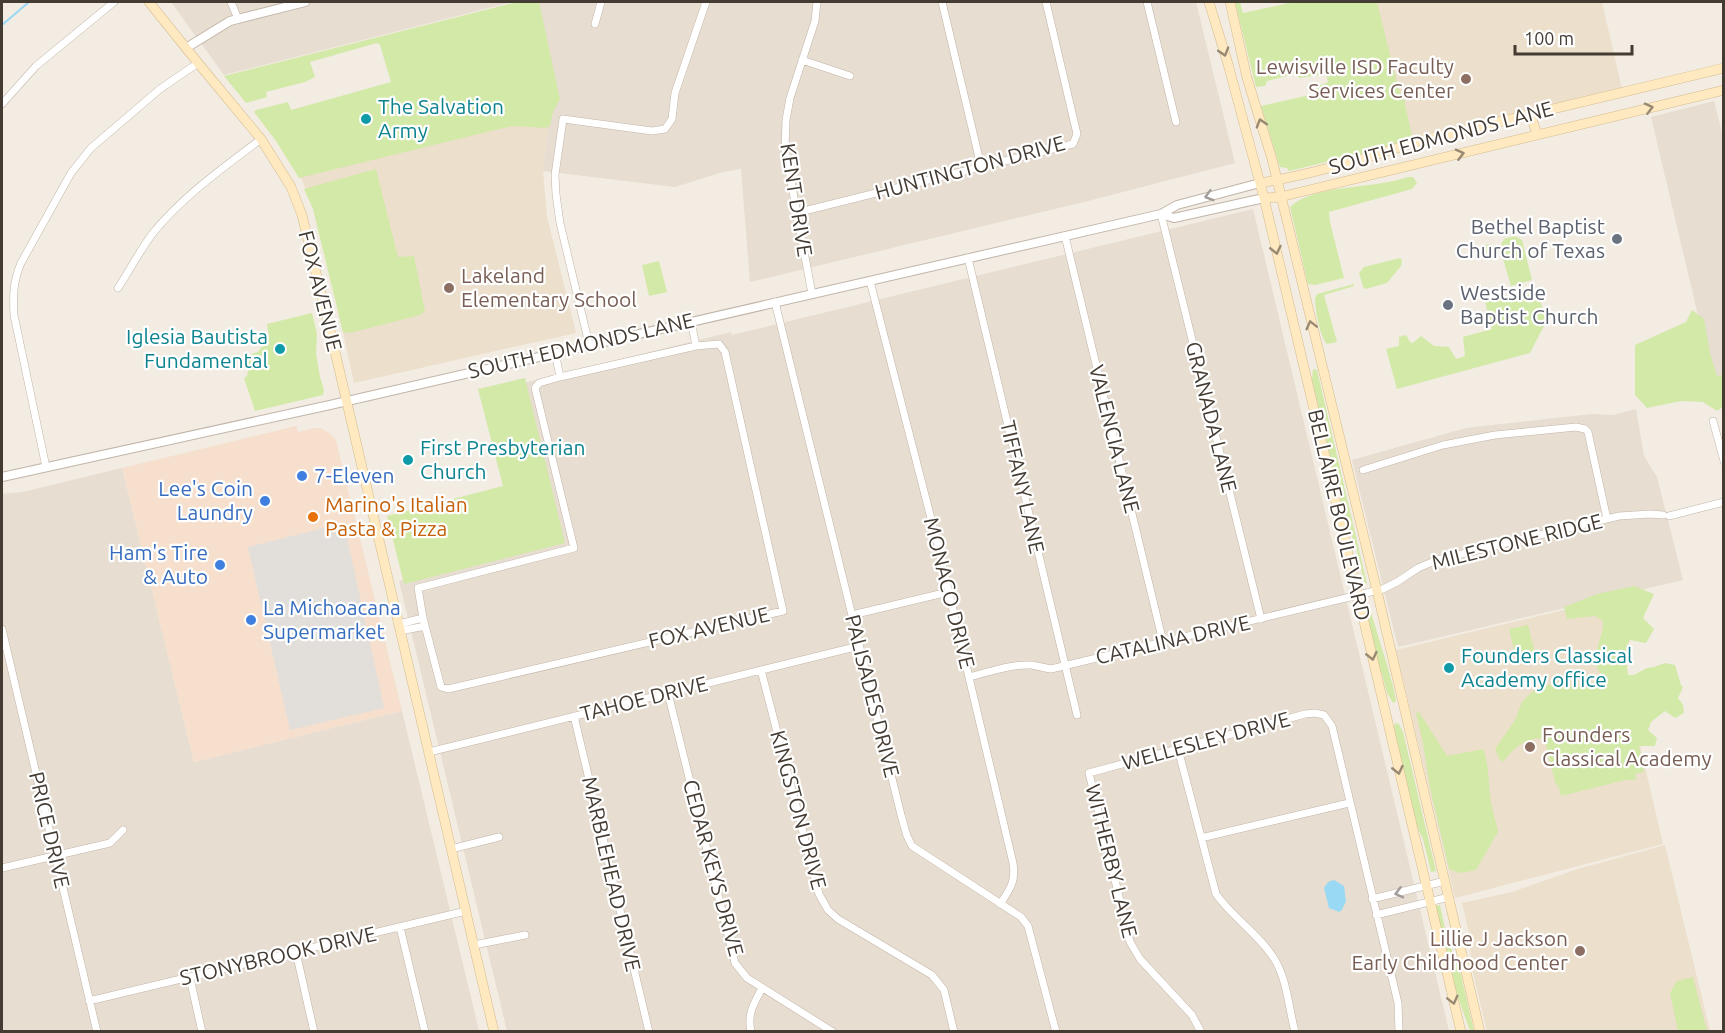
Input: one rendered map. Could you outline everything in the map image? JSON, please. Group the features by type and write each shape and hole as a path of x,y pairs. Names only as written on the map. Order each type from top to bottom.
{"main road":[{"name":"FOX AVENUE","path":"149,2 261,139 291,187 302,215 494,1032"},
{"name":"BELLAIRE BOULEVARD","path":"1209,2 1264,198 1461,1032"},
{"name":"BELLAIRE BOULEVARD","path":"1230,2 1247,78 1272,159 1377,591 1480,1032"},
{"name":"SOUTH EDMONDS LANE","path":"1260,183 1374,156 1415,142 1724,68"},
{"name":"SOUTH EDMONDS LANE","path":"1264,198 1280,197 1724,90"},
{"path":"1531,114 1537,135"},
{"path":"1415,142 1421,163"},
{"path":"1303,360 1319,356"},
{"path":"1384,713 1405,709"}],"street":[{"path":"2,104 36,66 114,2"},
{"path":"231,2 238,19"},
{"path":"186,48 217,28 238,19 305,2"},
{"path":"595,24 601,2"},
{"path":"589,344 560,223 556,194 555,175 563,119 652,131 665,129 672,119 675,93 706,2"},
{"name":"KENT DRIVE","path":"812,294 785,149 786,120 790,98 808,46 815,21 817,2"},
{"path":"942,2 981,166"},
{"name":"HUNTINGTON DRIVE","path":"796,213 1073,144 1077,134 1046,2"},
{"path":"1148,2 1176,122"},
{"path":"802,60 850,76"},
{"path":"46,467 14,315 15,277 71,173 91,148 160,89 198,63"},
{"path":"118,288 153,234 180,204 261,139"},
{"name":"SOUTH EDMONDS LANE","path":"2,477 1161,214 1177,205 1260,183"},
{"name":"SOUTH EDMONDS LANE","path":"1161,214 1174,218 1264,198"},
{"name":"GRANADA LANE","path":"1161,214 1261,619"},
{"name":"VALENCIA LANE","path":"1065,236 1163,642"},
{"name":"TIFFANY LANE","path":"968,258 1077,715"},
{"name":"MONACO DRIVE","path":"870,280 935,534 1015,876 1010,890 1000,904"},
{"name":"PALISADES DRIVE","path":"775,302 907,836 912,846 1021,917 1028,926 1056,1032"},
{"path":"691,321 696,346"},
{"name":"FOX AVENUE","path":"718,344 725,352 783,611 448,689 441,687 424,622 418,588 574,548 535,388 539,383 560,377 696,346 718,344"},
{"path":"555,352 560,377"},
{"path":"1713,421 1724,461"},
{"path":"1363,470 1443,445 1495,435 1576,427 1588,432 1607,519"},
{"name":"MILESTONE RIDGE","path":"1377,591 1437,560 1619,516 1666,515 1724,502"},
{"name":"CATALINA DRIVE","path":"969,677 1033,665 1051,669 1377,591"},
{"path":"852,615 948,592"},
{"path":"400,627 424,622"},
{"name":"PRICE DRIVE","path":"2,629 97,1032"},
{"name":"TAHOE DRIVE","path":"429,752 860,645"},
{"name":"KINGSTON DRIVE","path":"761,670 819,894 828,910 838,919 932,975 944,990 954,1032"},
{"name":"CEDAR KEYS DRIVE","path":"668,693 735,963 747,978 833,1032"},
{"name":"WELLESLEY DRIVE","path":"1089,773 1305,714 1316,713 1324,715 1332,726 1349,803"},
{"name":"MARBLEHEAD DRIVE","path":"574,716 649,1032"},
{"path":"1178,749 1216,894 1225,907 1275,960 1283,980 1295,1032"},
{"name":"WITHERBY LANE","path":"1089,773 1130,942 1140,959 1192,1015 1201,1032"},
{"path":"1201,838 1349,803 1398,1003 1399,1032"},
{"path":"2,868 110,843 123,830"},
{"path":"451,849 499,837"},
{"path":"1372,899 1445,881"},
{"path":"1376,915 1449,897"},
{"name":"STONYBROOK DRIVE","path":"89,1002 466,911"},
{"path":"400,927 424,1032"},
{"path":"474,945 525,935"},
{"path":"296,952 314,1032"},
{"path":"190,978 202,1032"},
{"path":"751,1032 749,1013 762,987"}],"shaded area":[{"path":"171,2 512,2 224,75"},
{"path":"537,2 1196,2 1235,163 1084,202 750,282 741,169 723,172 675,187 543,171 549,119"},
{"name":"Lewisville ISD Faculty Services Center","path":"1375,2 1602,2 1622,89 1408,139"},
{"path":"1714,101 1724,141 1723,385 1715,387 1651,117"},
{"name":"Lakeland Elementary School","path":"508,119 549,119 543,171 547,217 576,333 354,383 324,245 312,203 298,172"},
{"path":"1253,209 1449,1031 507,1031 399,581 562,541 523,383"},
{"path":"1636,409 1644,456 1657,477 1683,580 1398,647 1352,460 1466,428 1592,414 1613,415"},
{"path":"296,426 298,432 320,428 336,440 402,711 194,762 122,468"},
{"path":"122,468 194,762 402,711 479,1031 2,1032 2,494 23,492"},
{"path":"344,523 384,708 290,730 248,547"},
{"name":"Founders Classical Academy","path":"1606,600 1663,844 1455,898 1396,650"},
{"name":"Lillie J Jackson Early Childhood Center","path":"1665,845 1710,1031 1487,1031 1471,965 1470,937 1462,903 1512,892 1578,869"}],"green space":[{"path":"517,2 539,2 560,99 553,112 550,126 545,128 514,126 299,178 276,141 254,112 288,102 291,110 391,82 380,45 377,43 310,62 315,77 305,82 266,92 267,97 246,103 224,76"},
{"path":"1235,2 1240,2 1243,13 1294,2 1377,2 1399,91 1403,95 1413,141 1289,171 1287,168 1280,167 1261,106 1314,94 1316,87 1328,82 1326,74 1300,78 1294,74 1267,81 1265,86 1256,87"},
{"path":"376,169 398,257 414,256 425,311 420,315 350,333 343,332 313,209 304,189"},
{"path":"1413,177 1417,183 1412,189 1329,212 1344,278 1315,285 1308,284 1290,207 1314,194"},
{"path":"1515,236 1522,240 1532,280 1511,286 1501,252 1484,255 1482,247 1489,244 1494,247 1501,245 1504,239"},
{"path":"1400,258 1401,266 1387,283 1366,289 1363,287 1359,273 1364,267"},
{"path":"659,261 667,292 649,296 642,265"},
{"path":"1354,284 1354,286 1324,295 1337,342 1327,344 1320,329 1315,298 1317,294"},
{"path":"1538,292 1547,320 1530,353 1397,389 1386,349 1399,346 1399,337 1406,335 1413,343 1421,336 1434,346 1449,347 1456,359 1465,356 1463,337 1492,329 1484,298 1496,294 1512,299"},
{"path":"1692,310 1704,319 1717,376 1723,375 1723,407 1717,411 1703,402 1681,401 1647,408 1635,395 1635,345 1686,322"},
{"path":"312,313 317,334 316,353 324,390 323,395 255,411 244,378 247,376 249,366 246,356 258,352 269,337 267,324"},
{"path":"1313,369 1317,370 1367,584 1364,582 1356,547 1343,510 1312,380"},
{"path":"525,378 565,543 404,584 387,516 503,486 478,389"},
{"path":"1634,586 1654,594 1643,618 1654,629 1646,643 1630,640 1626,652 1628,675 1634,675 1647,668 1665,663 1675,665 1683,687 1678,698 1683,705 1684,713 1675,718 1665,711 1651,722 1648,730 1657,738 1655,746 1639,746 1644,772 1635,774 1636,780 1625,780 1561,796 1544,738 1520,744 1503,762 1495,749 1515,720 1522,702 1539,685 1542,688 1547,685 1565,683 1573,687 1606,680 1598,669 1596,661 1603,621 1595,616 1567,619 1564,607 1597,594"},
{"path":"1367,606 1370,608 1391,677 1396,700 1393,703 1387,693 1378,665 1366,614"},
{"path":"1528,625 1535,653 1516,658 1509,629"},
{"path":"1419,712 1447,756 1483,749 1498,832 1476,870 1460,873 1449,869 1430,788 1416,713"},
{"path":"1395,723 1399,724 1403,732 1436,871 1431,872 1423,839 1415,822 1393,731"},
{"path":"1440,905 1447,938 1460,971 1474,1031 1470,1031 1455,989 1435,906"},
{"path":"1693,977 1707,1031 1678,1031 1670,993 1677,981"}],"water":[{"path":"1334,880 1344,886 1346,901 1339,912 1329,908 1324,888 1328,882"}],"waterway":[{"path":"2,25 29,2"}],"place":[{"name":"Lewisville ISD Faculty Services Center","path":"1466,79"},
{"name":"The Salvation Army","path":"366,119"},
{"name":"Bethel Baptist Church of Texas","path":"1617,239"},
{"name":"Lakeland Elementary School","path":"449,288"},
{"name":"Westside Baptist Church","path":"1448,305"},
{"name":"Iglesia Bautista Fundamental","path":"280,349"},
{"name":"First Presbyterian Church","path":"408,460"},
{"name":"7-Eleven","path":"302,476"},
{"name":"Lee's Coin Laundry","path":"265,501"},
{"name":"Marino's Italian Pasta & Pizza","path":"313,517"},
{"name":"Ham's Tire & Auto","path":"220,565"},
{"name":"La Michoacana Supermarket","path":"251,620"},
{"name":"Founders Classical Academy office","path":"1449,668"},
{"name":"Founders Classical Academy","path":"1530,747"},
{"name":"Lillie J Jackson Early Childhood Center","path":"1580,951"}]}
